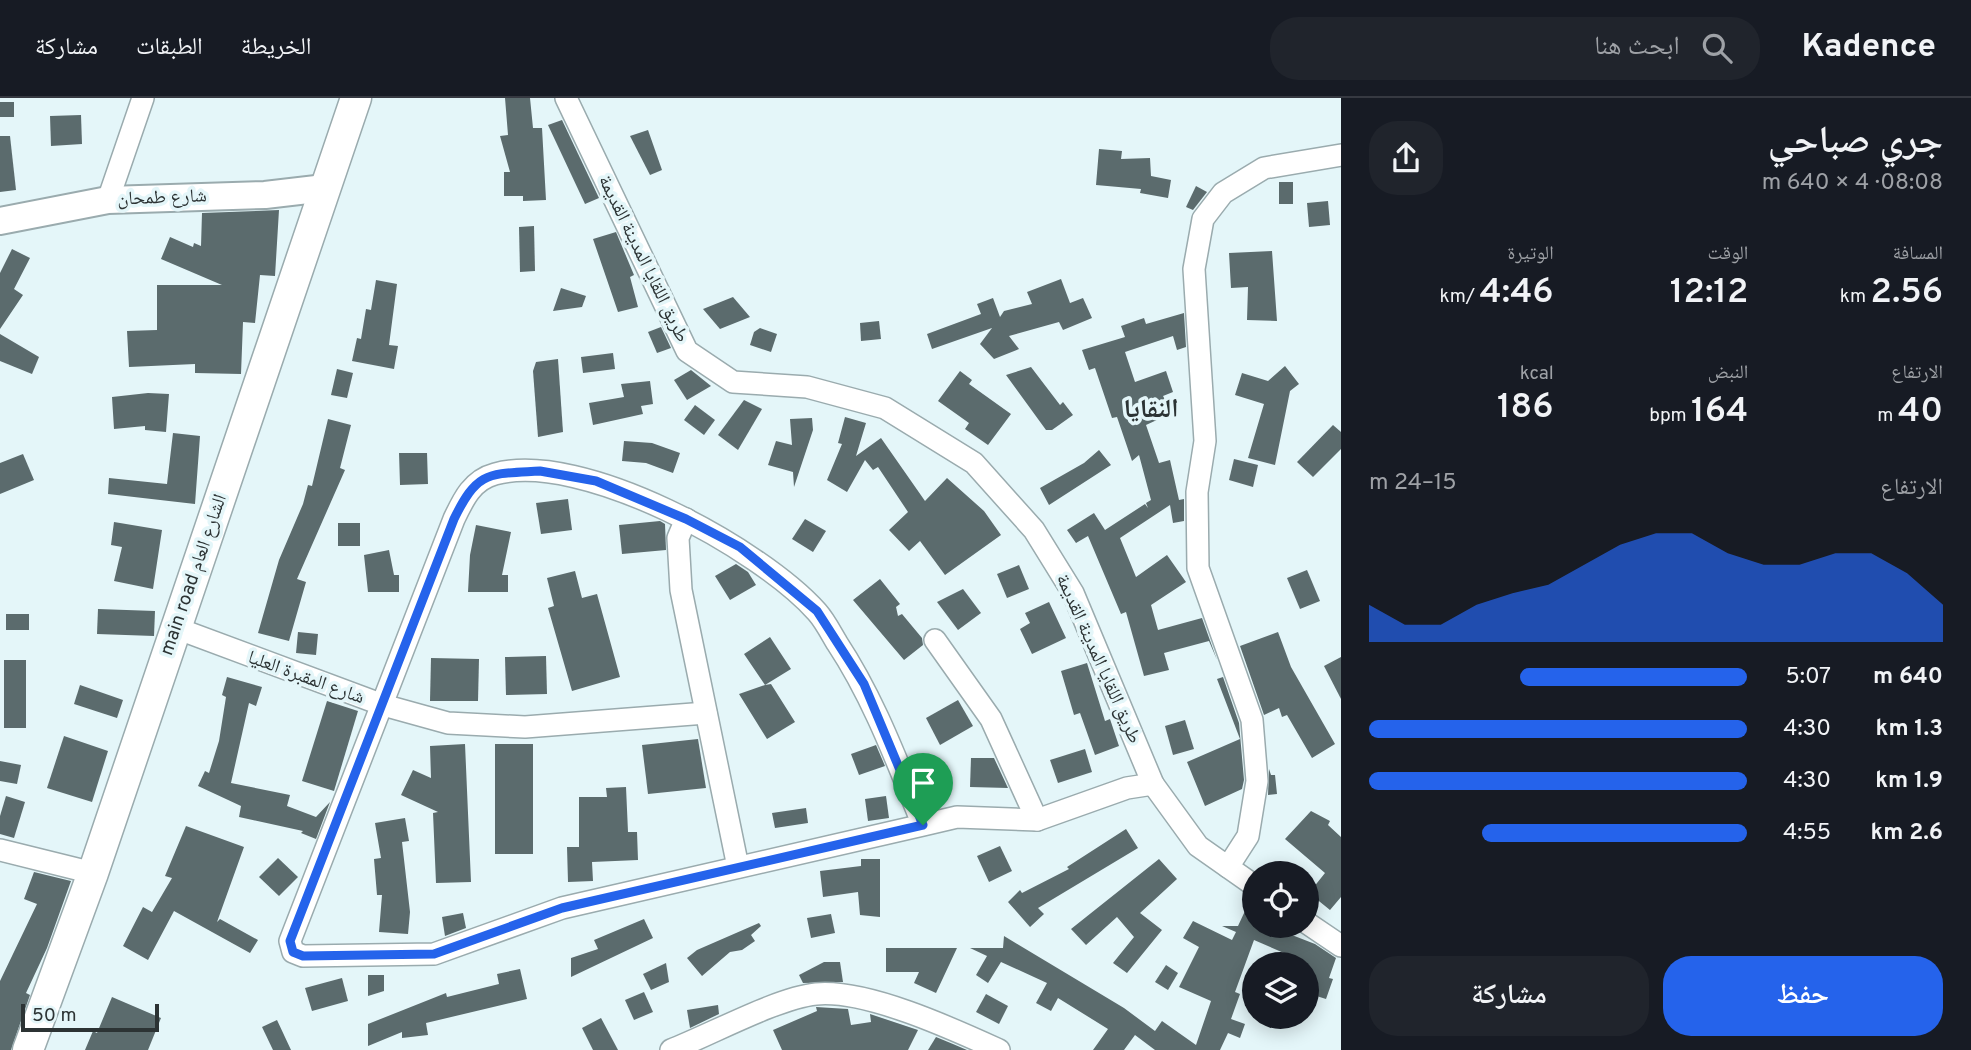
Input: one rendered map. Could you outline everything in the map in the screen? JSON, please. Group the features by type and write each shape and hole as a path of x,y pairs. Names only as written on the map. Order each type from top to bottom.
{"main road":[{"name":"main road الشارع العام","path":"27,1050 93,873 356,98"}],"street":[{"path":"108,200 143,98"},
{"name":"طريق اللقايا المدينة القديمة","path":"566,98 687,351 733,382 807,387 885,408 974,463 1034,530 1073,593 1153,784 1198,846 1242,877"},
{"path":"1228,867 1248,836 1257,781 1252,720 1198,568 1197,492 1205,441 1194,269 1203,219 1223,194 1264,168 1341,155"},
{"name":"شارع طمحان","path":"0,221 108,200 265,195 325,188"},
{"path":"706,713 525,727 448,723 383,705 454,519 469,489 494,474 540,471 596,481 686,519 740,547 817,611 864,684 923,825"},
{"path":"686,519 678,538 677,561 738,867"},
{"name":"شارع المقبرة العليا","path":"176,628 383,705 290,941 293,952 303,956 434,954 562,908 957,817 1037,820 1127,788 1153,784"},
{"path":"934,640 991,719 1037,820"},
{"path":"0,850 93,873"},
{"path":"1319,931 1341,946"},
{"path":"671,1050 781,1004 815,994 845,995 938,1021 999,1050"}],"building":[{"path":"505,98 530,98 533,128 542,128 546,200 523,201 523,196 504,196 504,172 510,172 500,136 508,135"},
{"path":"0,102 14,102 14,117 0,117"},
{"path":"81,115 82,144 51,146 50,116"},
{"path":"562,120 599,198 585,204 548,125"},
{"path":"648,130 662,170 650,175 630,136"},
{"path":"0,136 10,136 16,190 0,192"},
{"path":"1099,149 1122,151 1121,159 1150,158 1151,176 1171,180 1168,198 1140,193 1141,189 1096,185"},
{"path":"1279,182 1293,182 1293,204 1279,204"},
{"path":"1196,186 1207,192 1193,210 1186,207"},
{"path":"1328,201 1330,225 1309,227 1307,203"},
{"path":"279,210 275,276 260,275 255,323 243,322 241,374 195,373 195,364 129,367 127,331 157,330 157,285 222,285 161,259 170,237 193,247 194,243 201,246 202,213"},
{"path":"534,226 535,271 520,272 519,227"},
{"path":"616,232 634,275 630,277 638,307 618,312 593,239"},
{"path":"12,249 30,258 14,289 23,295 0,329 0,273"},
{"path":"1272,251 1277,321 1247,320 1248,287 1231,288 1229,253"},
{"path":"1061,279 1070,303 1083,298 1092,318 1063,330 1059,322 1009,336 1019,349 994,359 980,344 992,328 932,349 927,334 981,314 977,304 993,298 1000,317 1004,311 1032,304 1027,292"},
{"path":"376,280 397,284 389,345 398,346 394,369 352,361 357,338 361,339 366,309 371,310"},
{"path":"561,288 586,296 582,307 553,311"},
{"path":"733,297 750,317 720,329 703,309"},
{"path":"1184,313 1186,347 1177,350 1173,336 1125,352 1135,382 1166,371 1173,392 1163,396 1172,413 1146,425 1159,463 1170,460 1179,500 1184,499 1184,521 1173,523 1170,505 1120,538 1136,577 1167,555 1186,582 1151,605 1158,630 1202,618 1217,660 1209,641 1164,653 1169,670 1144,676 1126,612 1121,614 1088,536 1076,543 1067,530 1094,513 1105,530 1145,504 1148,508 1146,503 1151,500 1139,455 1132,461 1117,417 1112,418 1095,368 1089,370 1082,350 1125,337 1121,326 1144,318 1146,324"},
{"path":"879,321 881,339 861,341 860,323"},
{"path":"661,327 671,348 657,353 648,332"},
{"path":"760,328 777,334 771,352 750,345 754,332"},
{"path":"0,334 39,357 32,374 0,361"},
{"path":"613,353 615,369 583,373 581,357"},
{"path":"558,359 563,432 538,437 533,371 536,362"},
{"path":"1285,366 1299,384 1290,391 1275,465 1248,458 1264,404 1235,395 1242,373 1268,381"},
{"path":"1031,367 1060,405 1063,402 1073,415 1052,430 1046,430 1006,375"},
{"path":"337,369 353,373 347,398 331,395"},
{"path":"691,370 711,386 687,400 674,380"},
{"path":"960,371 972,380 969,384 1011,414 988,445 965,429 969,423 938,401"},
{"path":"650,381 653,404 641,406 643,414 593,425 589,403 624,397 621,384"},
{"path":"148,393 169,394 166,432 145,430 145,426 114,429 112,397"},
{"path":"744,400 762,409 738,450 718,435"},
{"path":"695,405 715,420 704,435 684,420"},
{"path":"845,417 866,423 856,456 881,438 925,501 947,478 984,511 1001,535 945,575 920,541 909,551 889,530 908,512 878,467 873,470 865,460 847,492 827,480 842,444 838,443"},
{"path":"812,418 813,430 794,487 793,472 768,465 776,441 792,445 790,419"},
{"path":"328,419 351,425 340,468 345,470 297,579 306,582 289,641 258,633 279,560 303,504 308,485 312,486"},
{"path":"1333,425 1341,432 1341,449 1313,477 1297,462"},
{"path":"173,433 200,436 195,504 108,494 109,478 167,484"},
{"path":"624,441 652,443 680,453 673,473 646,463 622,461"},
{"path":"1099,450 1111,465 1049,505 1040,488 1084,463"},
{"path":"399,453 427,453 428,484 400,485"},
{"path":"23,454 34,480 0,494 0,463"},
{"path":"1234,459 1258,465 1253,487 1229,480"},
{"path":"568,499 572,530 541,534 536,503"},
{"path":"805,519 826,531 813,552 792,539"},
{"path":"660,521 665,524 666,550 622,554 619,525"},
{"path":"114,522 162,530 153,589 114,581 122,547 111,545"},
{"path":"338,523 360,523 360,546 338,546"},
{"path":"476,525 511,532 502,575 508,575 508,592 468,592 470,555"},
{"path":"389,550 394,575 399,575 399,592 368,592 364,555"},
{"path":"736,564 748,572 756,585 730,600 715,576"},
{"path":"1019,565 1029,589 1007,598 997,574"},
{"path":"1307,570 1320,601 1300,609 1287,578"},
{"path":"575,571 582,598 597,594 620,677 572,691 548,608 554,606 547,578"},
{"path":"880,579 900,604 896,607 898,616 902,614 922,638 923,645 904,660 853,600"},
{"path":"963,589 981,613 958,630 937,602"},
{"path":"1049,602 1066,638 1032,654 1020,629 1030,623 1025,613"},
{"path":"98,609 155,611 154,636 97,634"},
{"path":"6,614 29,614 29,630 6,630"},
{"path":"298,632 318,634 316,655 296,653"},
{"path":"1278,632 1291,667 1335,744 1312,758 1287,715 1282,717 1279,708 1264,715 1240,646"},
{"path":"770,637 791,669 765,685 744,654"},
{"path":"546,656 547,694 506,695 505,657"},
{"path":"1341,657 1341,699 1324,666"},
{"path":"431,658 479,659 478,701 430,701"},
{"path":"4,660 26,660 26,728 4,728"},
{"path":"1087,663 1105,721 1110,719 1119,746 1095,755 1080,713 1074,715 1061,671"},
{"path":"227,677 262,687 256,706 249,703 231,783 290,795 287,806 316,817 330,802 316,839 301,833 303,831 239,817 241,806 198,786 205,771 209,773 219,741 226,697 222,695"},
{"path":"1223,677 1239,723 1244,780 1242,789 1205,806 1187,762 1240,739 1217,679"},
{"path":"771,684 795,722 767,739 739,694"},
{"path":"80,685 123,700 117,718 74,704"},
{"path":"958,700 973,726 940,745 926,718"},
{"path":"327,701 358,711 334,791 302,781"},
{"path":"1185,720 1194,749 1173,755 1165,726"},
{"path":"64,736 108,751 92,802 47,788"},
{"path":"698,739 706,788 648,794 642,745"},
{"path":"465,744 471,882 436,883 433,813 438,812 401,795 413,770 431,778 430,746"},
{"path":"495,744 533,744 533,854 495,854"},
{"path":"876,745 885,766 859,775 851,754"},
{"path":"1085,749 1092,772 1058,783 1050,760"},
{"path":"971,758 994,758 1008,788 970,787"},
{"path":"0,761 21,765 17,784 0,781"},
{"path":"1269,769 1271,775 1275,775 1277,794 1268,795"},
{"path":"626,787 628,832 637,832 638,860 592,862 593,881 568,882 567,847 579,847 579,797 607,797 606,788"},
{"path":"6,796 25,802 14,838 0,834 0,816"},
{"path":"886,796 889,818 868,821 865,799"},
{"path":"806,808 808,823 775,828 772,813"},
{"path":"1311,811 1330,821 1328,825 1341,837 1341,897 1330,910 1319,901 1319,880 1325,873 1319,868 1319,861 1311,861 1285,839"},
{"path":"405,818 409,841 402,842 410,912 408,934 379,932 382,895 377,895 374,859 381,858 375,823"},
{"path":"186,826 244,847 217,922 220,919 258,940 250,953 174,911 148,960 123,946 143,907 152,912 172,878 165,876"},
{"path":"1126,829 1138,848 1038,908 1044,914 1030,927 1008,902 1020,890 1022,893 1069,869 1067,867"},
{"path":"1000,846 1012,871 989,882 977,856"},
{"path":"278,858 298,877 279,896 259,877"},
{"path":"861,859 880,859 880,917 860,915 858,892 823,897 820,871 861,866"},
{"path":"1159,859 1177,879 1140,913 1162,930 1127,973 1113,963 1134,937 1117,917 1086,945 1071,929"},
{"path":"34,872 71,881 47,948 26,993 30,995 11,1050 0,1050 0,981 37,904 24,899"},
{"path":"463,913 466,928 445,936 442,917"},
{"path":"831,914 835,933 811,938 807,918"},
{"path":"1242,917 1242,938 1300,938 1315,944 1336,958 1329,978 1333,979 1326,999 1319,997 1319,952 1282,952 1254,940 1250,952 1242,952 1242,973 1235,992 1240,994 1231,1019 1242,1023 1243,1029 1240,1038 1228,1033 1220,1050 1155,1050 1135,1035 1124,1050 1093,1050 1108,1029 1058,998 1051,1011 1036,1003 1047,983 1001,962 988,983 976,975 987,956 970,948 1003,948 1004,936 1124,1008 1155,1031 1162,1021 1196,1045 1211,1001 1179,987 1199,947 1183,938 1193,921 1232,940 1236,932 1222,926 1238,926"},
{"path":"644,919 653,938 571,977 571,958 598,949 594,940"},
{"path":"759,923 761,926 751,935 755,941 742,950 730,952 702,976 687,958 697,950"},
{"path":"886,948 957,948 936,993 914,983 919,972 886,972"},
{"path":"824,962 840,962 843,982 803,983 799,975"},
{"path":"666,963 669,982 651,990 643,974"},
{"path":"1166,965 1178,973 1168,990 1155,982"},
{"path":"520,969 527,999 426,1023 428,1035 402,1038 402,1032 368,1046 368,1024 446,993 447,997 499,984 497,974"},
{"path":"368,975 384,975 384,991 368,996"},
{"path":"342,978 348,1001 312,1011 305,988"},
{"path":"644,992 653,1012 634,1020 625,1000"},
{"path":"986,994 1008,1006 999,1024 976,1012"},
{"path":"112,997 161,1018 148,1050 85,1050 93,1031 97,1033"},
{"path":"718,1005 719,1014 690,1028 687,1010"},
{"path":"816,1007 848,1009 851,1025 871,1022 870,1014 918,1030 908,1050 782,1050 773,1030 817,1011"},
{"path":"601,1018 618,1050 593,1050 582,1028"},
{"path":"277,1020 291,1050 273,1050 262,1027"},
{"path":"936,1037 953,1044 967,1050 928,1050"}],"district":[{"name":"النقايا","path":"1151,410"}],"route":[{"path":"540,471 596,481 686,519 740,547 817,611 864,684 923,825 562,908 434,954 303,956 293,952 290,941 454,519 469,489 494,474 540,471"}]}
